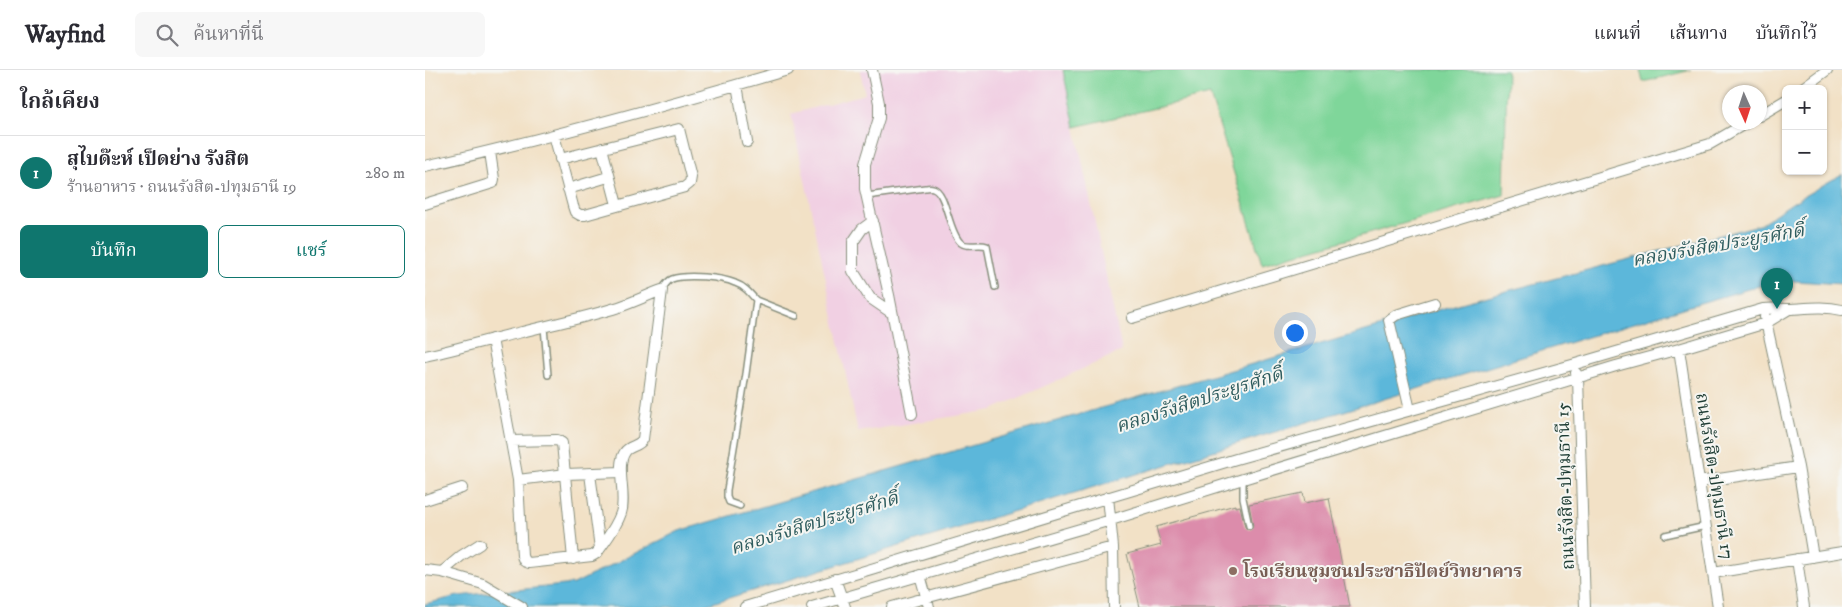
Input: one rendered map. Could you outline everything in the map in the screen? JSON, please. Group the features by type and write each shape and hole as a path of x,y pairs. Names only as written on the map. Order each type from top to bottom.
{"street":[{"path":"425,166 554,135 788,70"},
{"path":"872,70 879,103 879,118 865,164 866,196 873,221 912,414"},
{"path":"1806,85 1827,70"},
{"path":"737,84 747,142"},
{"path":"1767,111 1782,102"},
{"path":"554,135 560,159 575,212 580,215 685,187 690,183 691,177 679,129 560,159"},
{"path":"1132,318 1710,144 1734,130"},
{"path":"602,148 608,177 617,205"},
{"path":"425,204 493,183 494,179 489,152"},
{"path":"569,188 608,177"},
{"path":"873,221 862,229 853,242 853,271 870,298 892,313"},
{"path":"425,356 492,339 544,327 620,307 662,290 643,439 641,444 624,452 621,472 623,497 621,513 600,548 592,556 529,563 524,561 522,556 518,480 492,339"},
{"path":"1410,410 1390,318 1435,303"},
{"path":"745,607 1237,459 1763,309 1776,307 1789,309 1830,307 1842,310"},
{"path":"1763,309 1798,467 1813,557"},
{"path":"813,607 843,603 920,575 1111,520 1578,377 1766,323 1789,309"},
{"name":"ถนนรังสิต-ปทุมธานี 17","path":"1679,349 1719,607"},
{"name":"ถนนรังสิต-ปทุมธานี 15","path":"1572,365 1578,377 1585,607"},
{"path":"511,441 560,441 562,443 573,559"},
{"path":"1699,482 1798,467"},
{"path":"518,480 566,474 621,472"},
{"path":"590,474 600,548"},
{"path":"425,500 462,488"},
{"path":"1108,497 1113,548 1114,607"},
{"path":"443,572 461,556 480,544"},
{"path":"892,607 928,602 1113,548"},
{"path":"1713,573 1842,552"},
{"path":"1797,559 1804,607"},
{"path":"425,570 443,572 483,584 522,607"},
{"path":"920,575 928,602"},
{"path":"835,579 843,603"}],"lane":[{"path":"866,196 925,188 933,188 939,192 950,223 961,243 966,245 983,244 987,246 995,287"},
{"path":"662,290 666,282 671,279 693,276 733,282 746,289 756,300 796,316"},
{"path":"740,506 729,502 727,490 756,300"},
{"path":"544,327 548,375"},
{"path":"1243,479 1243,498 1249,526"},
{"path":"1665,535 1706,526"}],"shaded area":[{"path":"860,70 1063,70 1122,351 992,410 858,432 791,114 865,94"}],"green space":[{"path":"1063,70 1507,70 1504,195 1262,264 1210,95 1075,127"},
{"path":"1640,70 1691,70 1643,82"}],"water":[{"name":"คลองรังสิตประยูรศักดิ์","path":"1842,174 1842,284 1780,280 699,607 425,607 425,604 458,596 574,584 679,531 1465,302 1759,225"}],"building":[{"name":"โรงเรียนชุมชนประชาธิปัตย์วิทยาคาร","path":"1303,493 1305,503 1329,498 1350,607 1140,607 1127,554 1161,545 1156,527 1235,505 1235,507 1240,506 1245,527 1250,530 1253,526 1249,504"}],"place":[{"name":"สุไบด๊ะห์ เป็ดย่าง รังสิต","path":"1777,309"},
{"name":"โรงเรียนชุมชนประชาธิปัตย์วิทยาคาร","path":"1233,571"}]}
